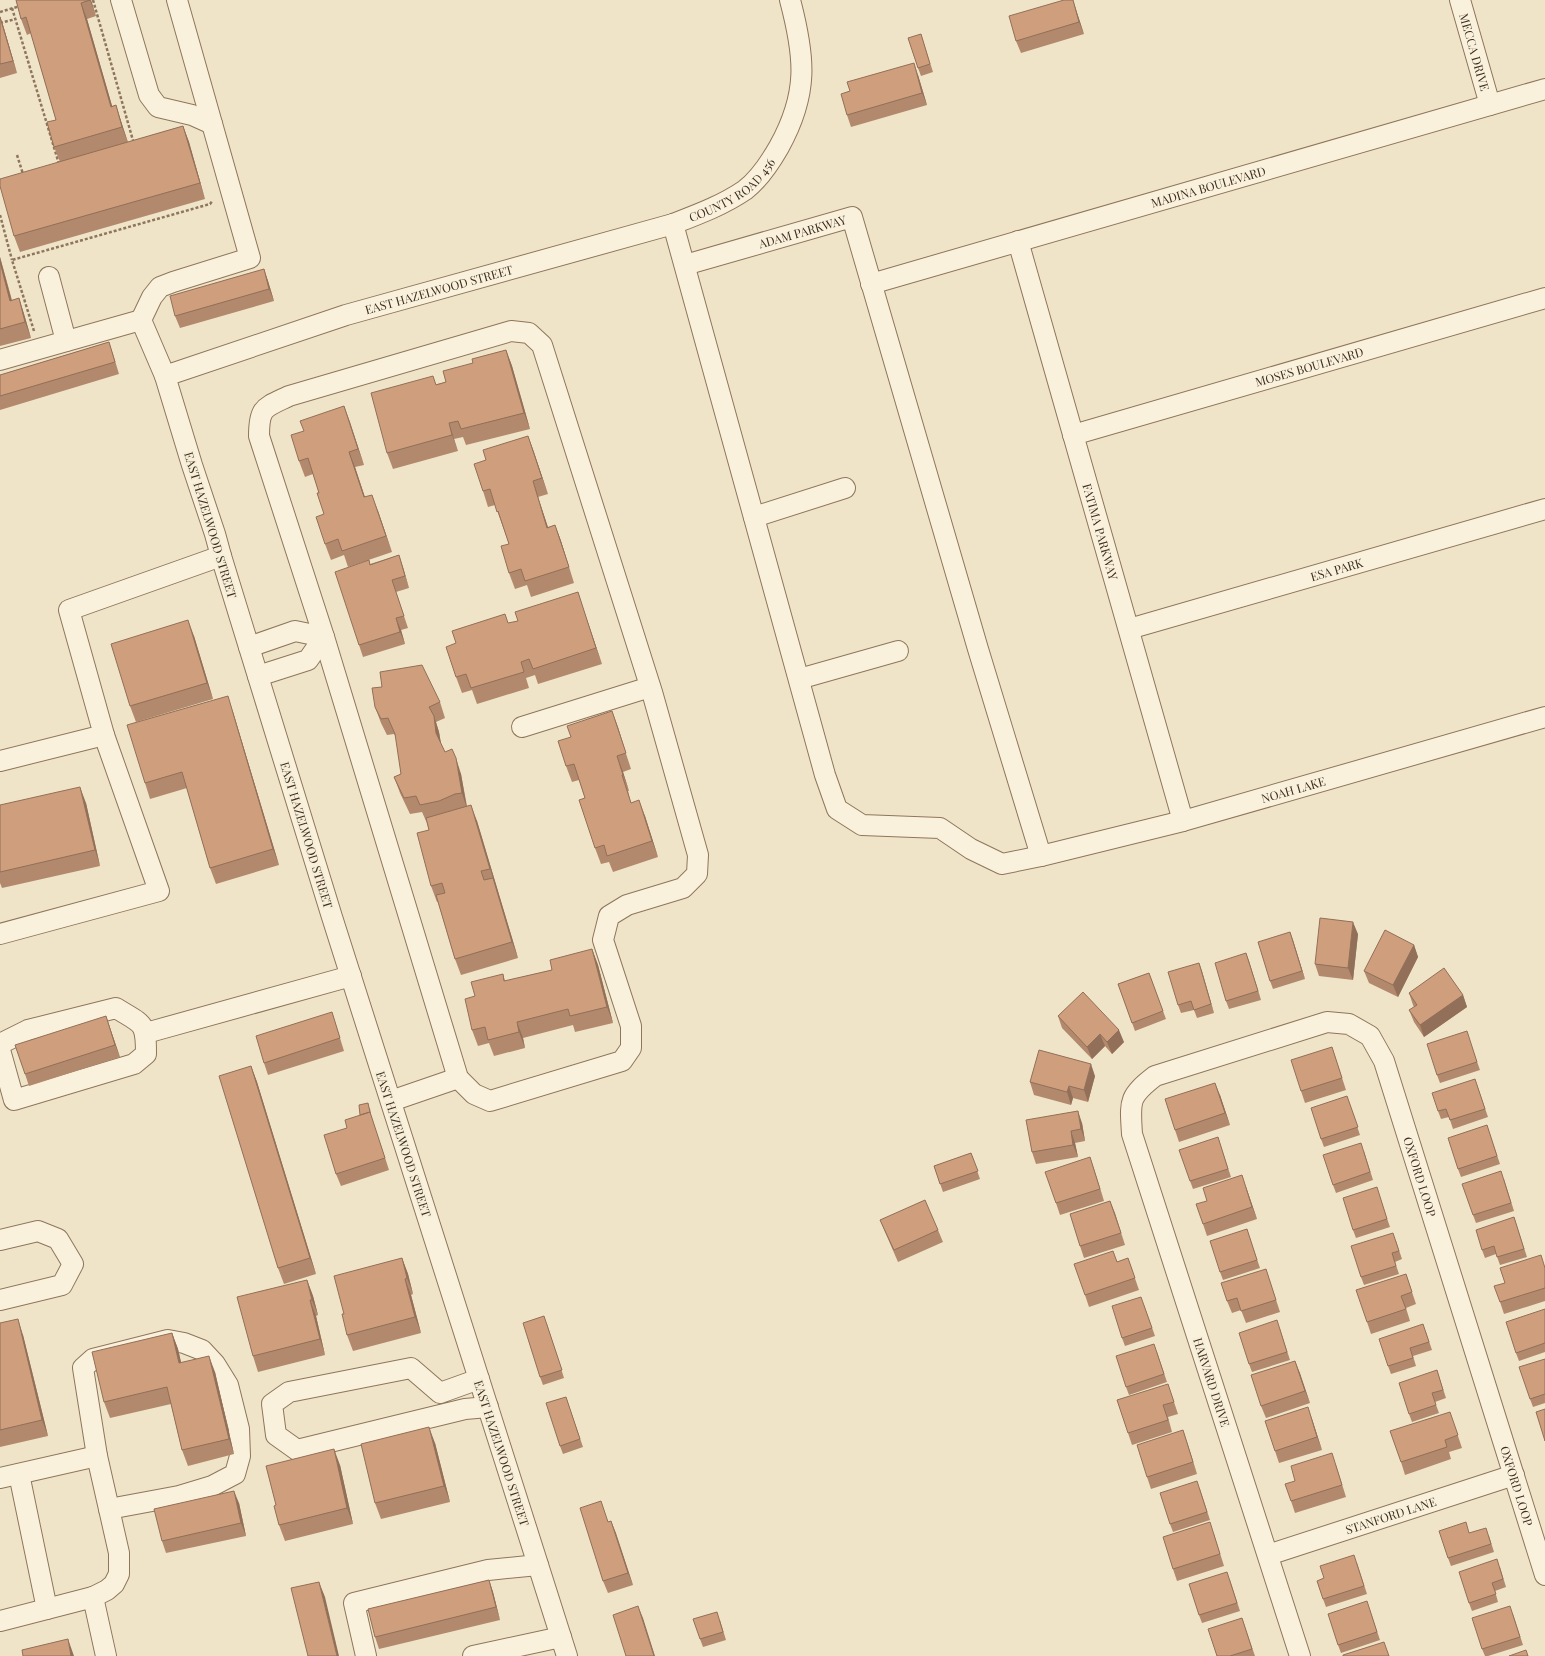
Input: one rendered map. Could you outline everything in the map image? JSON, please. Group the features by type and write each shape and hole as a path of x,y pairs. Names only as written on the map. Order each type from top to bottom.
{"street":[{"path":"121,0 149,95 158,107 192,116 212,124"},
{"path":"165,376 141,320 152,296 160,287 250,258 177,0"},
{"name":"COUNTY ROAD 456","path":"529,265 674,224 718,206 746,188 772,161 788,131 799,101 802,70 798,30 790,0"},
{"name":"MECCA DRIVE","path":"1460,0 1490,105"},
{"name":"MADINA BOULEVARD","path":"872,284 1545,89"},
{"name":"ADAM PARKWAY","path":"685,265 852,217 872,284"},
{"name":"NOAH LAKE","path":"674,224 825,775 837,809 862,825 940,828 971,849 1002,864 1041,856 1183,820 1545,717"},
{"name":"FATIMA PARKWAY","path":"1018,242 1183,820"},
{"name":"EAST HAZELWOOD STREET","path":"529,265 346,315 165,376 192,465 216,534 221,556 351,976 567,1656"},
{"path":"49,277 66,341"},
{"path":"872,284 976,641 1041,856"},
{"name":"MOSES BOULEVARD","path":"1074,435 1545,298"},
{"path":"0,360 141,320"},
{"path":"511,331 529,333 542,345 650,687 698,855 697,874 683,888 627,905 609,916 603,940 631,1026 631,1048 622,1061 490,1101 474,1094 458,1078 324,637 259,436 259,419 266,408 289,396 511,331"},
{"path":"754,517 845,488"},
{"name":"ESA PARK","path":"1129,629 1545,509"},
{"path":"0,934 159,891 104,735 69,610 221,556"},
{"path":"249,646 296,631 324,637"},
{"path":"258,676 308,660 324,637"},
{"path":"799,679 898,651"},
{"path":"522,727 650,687"},
{"path":"0,761 104,735"},
{"path":"146,1033 351,976"},
{"path":"0,1044 28,1030 116,1008 141,1023 146,1033 146,1054 134,1064 14,1100 0,1050"},
{"name":"OXFORD LOOP","path":"1130,1106 1138,1089 1154,1076 1326,1022 1349,1024 1370,1036 1384,1061 1545,1575"},
{"path":"391,1101 458,1078"},
{"name":"HARVARD DRIVE","path":"1130,1106 1132,1134 1300,1656"},
{"path":"0,1240 38,1231 58,1239 73,1264 62,1285 0,1300"},
{"path":"0,1621 93,1597 107,1590 114,1584 119,1574 119,1553 109,1509 97,1456 83,1368 92,1359 168,1340 184,1343 202,1350 215,1364 228,1385 240,1429 240,1456 234,1474 212,1486 179,1496 109,1509"},
{"path":"479,1379 440,1393 410,1368 289,1392 272,1404 276,1435 297,1450 465,1409 488,1407"},
{"path":"0,1478 97,1456"},
{"path":"19,1474 47,1609"},
{"name":"STANFORD LANE","path":"1268,1555 1514,1475"},
{"path":"366,1656 354,1603 488,1570 538,1565"},
{"path":"93,1597 106,1656"},
{"path":"473,1656 561,1636"}],"path":[{"path":"93,0 136,149"},
{"path":"0,12 26,4"},
{"path":"12,8 61,171"},
{"path":"0,23 16,18"},
{"path":"17,155 25,180"},
{"path":"12,260 210,204 213,200"},
{"path":"0,215 12,260 40,349"}],"building":[{"path":"16,0 90,0 81,3 111,107 116,105 122,127 54,147 47,122 56,120 26,17 21,19"},
{"path":"1064,0 1073,0 1079,22 1016,41 1009,16"},
{"path":"0,17 13,61 0,64"},
{"path":"921,34 930,64 918,68 908,38"},
{"path":"914,63 922,93 847,115 841,94 850,91 847,82"},
{"path":"183,126 200,183 14,236 0,186 0,179"},
{"path":"0,262 10,301 19,298 25,322 0,329"},
{"path":"264,269 269,289 175,316 170,296"},
{"path":"109,342 115,362 0,396 0,375"},
{"path":"506,350 524,413 461,429 458,421 449,423 452,435 387,453 371,393 433,376 436,385 446,382 443,371 473,363 472,359"},
{"path":"344,406 358,449 349,452 364,497 372,495 386,536 342,551 338,539 325,544 316,517 324,514 317,493 319,493 308,458 299,461 291,435 304,431 300,421"},
{"path":"528,436 542,478 533,481 547,528 555,525 569,567 525,581 521,569 509,573 501,546 509,544 490,489 483,491 474,464 486,460 483,450"},
{"path":"399,555 405,576 392,580 404,616 396,618 400,632 359,645 335,572 369,560 370,565"},
{"path":"578,592 596,648 533,669 529,659 521,662 524,672 471,688 466,674 456,677 446,647 456,643 452,631 505,614 508,623 518,621 515,612"},
{"path":"188,620 207,683 130,706 111,644"},
{"path":"422,665 440,702 429,707 434,716 436,733 445,752 452,749 456,758 462,793 455,794 439,801 420,805 416,796 404,798 394,777 401,774 395,734 388,718 381,719 375,707 372,688 382,687 380,672"},
{"path":"228,696 273,849 210,868 182,772 145,783 127,725"},
{"path":"612,711 626,753 617,756 622,775 631,803 639,800 652,841 607,856 604,845 595,848 579,800 585,798 574,764 566,766 558,741 571,737 567,726"},
{"path":"80,787 95,850 0,872 0,805"},
{"path":"471,805 490,869 481,871 484,880 493,878 512,942 455,959 436,895 445,893 442,883 431,886 417,833 429,830 426,818"},
{"path":"1320,918 1353,922 1348,968 1315,964"},
{"path":"1385,930 1414,945 1393,985 1364,971"},
{"path":"1290,932 1302,971 1270,981 1258,942"},
{"path":"592,949 607,1007 570,1016 568,1009 517,1022 519,1032 488,1040 485,1027 472,1030 465,999 475,996 471,982 503,974 504,981 552,970 550,960"},
{"path":"1246,953 1258,991 1226,1001 1215,963"},
{"path":"1199,963 1211,1004 1194,1010 1191,1001 1178,1005 1168,972"},
{"path":"1444,968 1463,995 1420,1025 1409,1010 1417,1005 1409,993"},
{"path":"1149,973 1163,1011 1132,1023 1118,984"},
{"path":"1083,992 1119,1030 1107,1042 1100,1034 1087,1047 1058,1016"},
{"path":"332,1012 340,1038 264,1063 256,1036"},
{"path":"106,1016 115,1045 25,1074 15,1045"},
{"path":"1467,1031 1477,1062 1437,1075 1427,1044"},
{"path":"1332,1047 1342,1078 1301,1091 1291,1060"},
{"path":"1039,1050 1091,1064 1084,1090 1069,1086 1067,1092 1030,1082"},
{"path":"251,1066 310,1258 278,1268 219,1076"},
{"path":"1475,1079 1485,1109 1450,1120 1446,1109 1438,1111 1432,1093"},
{"path":"1215,1083 1225,1113 1175,1130 1165,1099"},
{"path":"1347,1096 1358,1127 1321,1139 1311,1108"},
{"path":"368,1103 370,1112 360,1115 359,1105"},
{"path":"1078,1111 1081,1129 1071,1131 1073,1145 1032,1152 1026,1120"},
{"path":"370,1112 385,1158 336,1174 324,1135 347,1128 345,1120"},
{"path":"1487,1125 1497,1156 1458,1169 1448,1138"},
{"path":"1218,1137 1228,1169 1190,1181 1179,1150"},
{"path":"1361,1143 1370,1172 1333,1185 1323,1155"},
{"path":"971,1153 978,1171 940,1184 934,1166"},
{"path":"1090,1157 1100,1189 1056,1203 1045,1172"},
{"path":"1501,1171 1511,1203 1473,1215 1462,1184"},
{"path":"1242,1175 1252,1207 1203,1224 1196,1204 1207,1201 1203,1188"},
{"path":"1377,1187 1387,1219 1353,1230 1343,1198"},
{"path":"925,1200 938,1230 894,1250 880,1220"},
{"path":"1110,1201 1121,1233 1080,1246 1070,1214"},
{"path":"1514,1217 1524,1249 1497,1257 1494,1246 1482,1250 1476,1230"},
{"path":"1247,1229 1257,1260 1220,1272 1210,1241"},
{"path":"1393,1233 1399,1251 1392,1253 1396,1266 1361,1277 1351,1246"},
{"path":"1113,1251 1117,1262 1128,1258 1135,1278 1085,1295 1074,1264"},
{"path":"1541,1255 1545,1268 1545,1288 1500,1302 1494,1286 1505,1283 1500,1268"},
{"path":"402,1258 407,1278 405,1279 415,1317 347,1335 342,1314 344,1314 334,1276"},
{"path":"1266,1269 1276,1300 1241,1311 1237,1298 1227,1301 1221,1283"},
{"path":"1406,1274 1412,1292 1401,1296 1406,1309 1367,1322 1356,1290"},
{"path":"307,1280 312,1300 310,1300 320,1339 253,1356 237,1297"},
{"path":"1141,1297 1152,1328 1122,1338 1112,1306"},
{"path":"1545,1309 1545,1343 1516,1353 1506,1322"},
{"path":"544,1316 562,1370 540,1377 523,1323"},
{"path":"18,1319 42,1420 0,1430 0,1323"},
{"path":"1277,1320 1287,1352 1249,1364 1239,1333"},
{"path":"1423,1324 1429,1342 1410,1348 1413,1358 1388,1366 1379,1339"},
{"path":"172,1333 179,1363 209,1356 229,1439 182,1450 167,1387 104,1402 92,1352"},
{"path":"1154,1344 1164,1374 1126,1387 1116,1356"},
{"path":"1545,1359 1545,1394 1530,1399 1519,1367"},
{"path":"1295,1361 1305,1391 1261,1406 1251,1375"},
{"path":"1437,1370 1443,1390 1432,1393 1436,1405 1409,1414 1399,1383"},
{"path":"1168,1384 1174,1402 1163,1405 1168,1420 1128,1433 1117,1400"},
{"path":"566,1397 580,1439 560,1446 546,1403"},
{"path":"1308,1407 1317,1437 1275,1451 1265,1421"},
{"path":"1545,1409 1545,1441 1536,1412"},
{"path":"1450,1412 1458,1435 1445,1440 1447,1447 1401,1462 1390,1431"},
{"path":"429,1427 444,1486 375,1503 361,1444"},
{"path":"1183,1430 1193,1462 1147,1477 1137,1445"},
{"path":"334,1449 347,1508 279,1525 274,1506 276,1505 266,1466"},
{"path":"1332,1453 1342,1485 1291,1501 1285,1484 1295,1481 1291,1466"},
{"path":"1197,1481 1207,1512 1170,1524 1160,1493"},
{"path":"234,1491 241,1523 162,1541 154,1509"},
{"path":"601,1501 608,1522 611,1521 628,1573 603,1581 580,1508"},
{"path":"1210,1522 1220,1554 1173,1569 1163,1537"},
{"path":"1466,1522 1469,1533 1486,1528 1491,1544 1448,1558 1439,1531"},
{"path":"1354,1555 1364,1586 1323,1599 1317,1581 1324,1578 1320,1566"},
{"path":"1497,1559 1503,1579 1492,1583 1496,1594 1469,1603 1459,1572"},
{"path":"1227,1572 1237,1603 1199,1615 1189,1584"},
{"path":"489,1580 496,1607 375,1637 368,1609"},
{"path":"319,1582 337,1656 308,1656 291,1588"},
{"path":"1367,1601 1377,1632 1338,1645 1328,1614"},
{"path":"638,1606 654,1656 626,1656 613,1615"},
{"path":"1510,1606 1520,1637 1482,1649 1472,1618"},
{"path":"717,1612 723,1632 700,1639 693,1619"},
{"path":"1242,1618 1252,1649 1230,1656 1217,1656 1208,1629"},
{"path":"68,1639 71,1656 23,1656 22,1650"},
{"path":"1384,1642 1389,1656 1343,1656 1343,1655"},
{"path":"1526,1650 1528,1656 1509,1656"}]}
